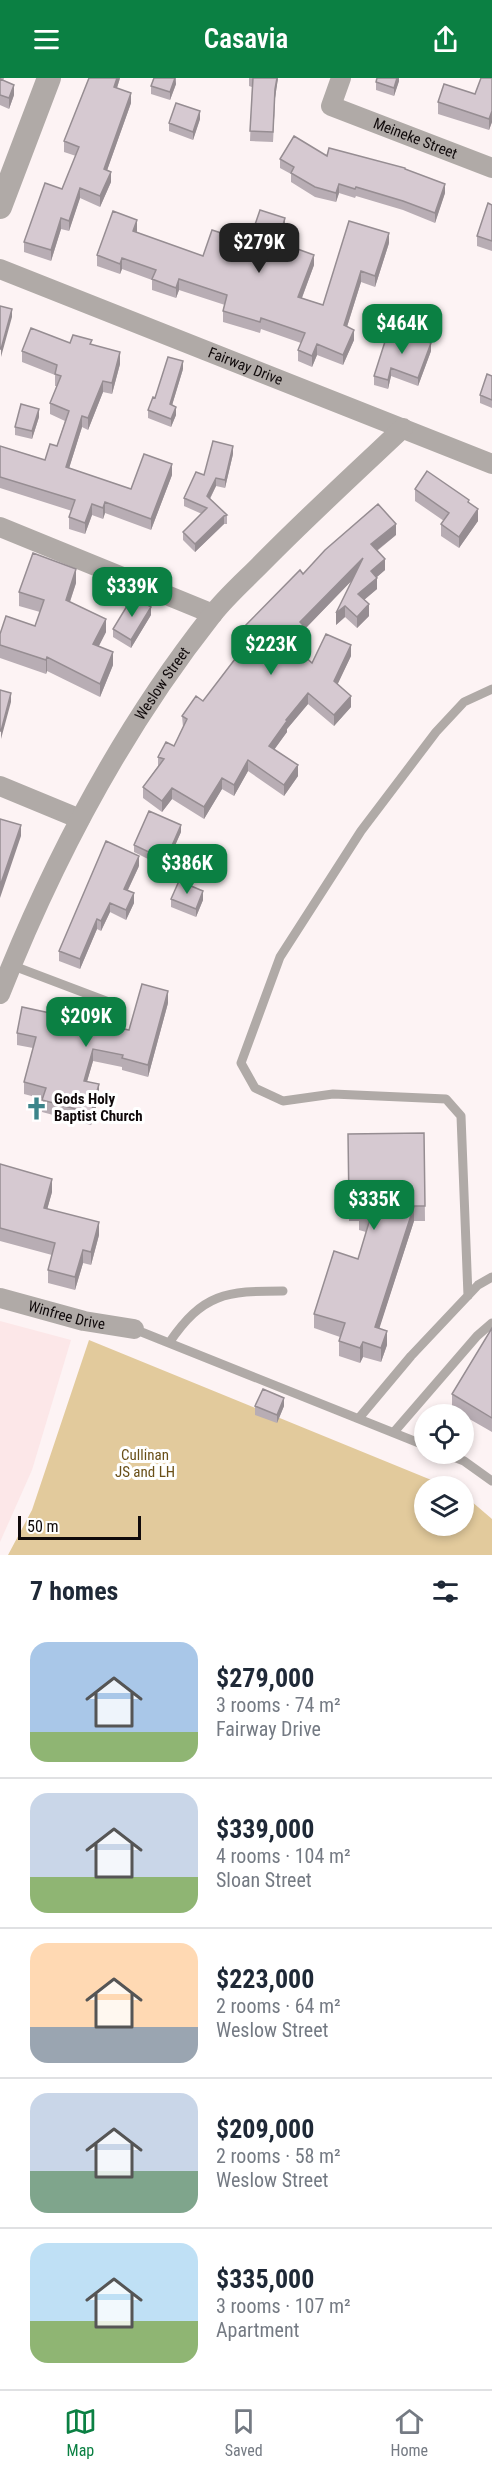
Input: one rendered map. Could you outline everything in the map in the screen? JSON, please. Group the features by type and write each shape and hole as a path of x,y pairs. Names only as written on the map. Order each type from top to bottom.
{"street":[{"path":"0,207 50,78"},
{"name":"Meineke Street","path":"341,78 331,106 492,168"},
{"name":"Fairway Drive","path":"0,269 492,464"},
{"name":"Weslow Street","path":"0,994 25,932 80,819 144,710 213,614 305,519 403,428"},
{"path":"0,527 213,614"},
{"path":"0,786 80,819"},
{"name":"Winfree Drive","path":"0,1298 84,1321 134,1329"}],"lane":[{"path":"468,1296 461,1116 446,1099 333,1094 283,1101 255,1088 241,1063 280,957 361,831 436,732 464,702 492,689"},
{"path":"11,966 114,1004"},
{"path":"360,1418 411,1356 478,1285 492,1277"},
{"path":"169,1343 181,1325 197,1309 211,1300 242,1291 283,1291"},
{"path":"394,1432 477,1336 492,1323"},
{"path":"134,1329 414,1441"},
{"path":"468,1464 492,1481"}],"shaded area":[{"path":"0,1321 71,1340 32,1470 0,1542"}],"green space":[{"name":"Cullinan JS and LH","path":"89,1340 422,1476 414,1476 414,1536 474,1536 474,1504 492,1519 492,1555 8,1555 32,1510"}],"building":[{"path":"89,78 117,78 114,87 131,93 104,169 111,172 100,196 80,188 69,221 61,218 51,250 24,242 45,183 62,189 79,147 64,141"},
{"path":"154,78 175,78 170,92 151,86"},
{"path":"253,78 277,78 273,132 250,131"},
{"path":"377,78 397,78 394,88 376,82"},
{"path":"481,78 492,78 492,111 489,119 438,102 444,84 475,94"},
{"path":"0,79 14,85 9,98 0,95"},
{"path":"176,103 200,111 193,132 169,123"},
{"path":"294,136 327,156 329,148 405,168 445,184 435,213 356,187 355,189 339,184 336,193 315,187 291,173 294,167 280,159"},
{"path":"488,203 492,205 492,241 477,236"},
{"path":"260,210 285,218 278,242 314,255 298,297 323,305 349,221 389,233 375,276 361,271 344,325 354,330 343,355 317,344 312,356 298,350 305,333 261,318 260,322 223,311 227,295 179,279 176,288 152,279 156,270 122,258 120,264 97,255 113,211 137,220 133,231 203,256 212,230 249,242"},
{"path":"0,306 12,309 1,349 0,349"},
{"path":"31,328 70,343 73,335 92,340 90,344 120,352 112,383 103,381 88,418 82,416 66,467 131,489 144,454 172,464 151,519 105,502 103,508 92,504 85,523 69,517 75,500 0,477 0,446 45,460 50,444 57,446 69,411 50,403 61,376 55,374 57,365 22,351"},
{"path":"389,329 431,343 418,378 391,368 388,380 374,376"},
{"path":"168,357 183,361 170,404 176,407 171,419 148,410 153,397 155,398"},
{"path":"487,374 492,376 492,400 480,395"},
{"path":"21,404 39,409 32,431 15,427"},
{"path":"213,441 233,446 225,480 216,478 207,496 227,515 195,544 183,532 207,508 184,498 196,472 204,475"},
{"path":"427,471 469,500 468,502 478,509 459,537 441,524 449,513 415,489"},
{"path":"378,504 396,524 371,544 385,559 371,571 377,578 358,594 369,604 357,617 345,606 336,613 363,558 300,622 303,625 288,641 312,663 326,634 351,645 334,681 351,696 334,715 308,693 286,720 269,746 298,765 284,785 248,760 234,785 222,778 204,807 172,788 162,801 143,787 164,759 158,757 166,742 174,746 187,719 182,716 196,696 203,701 248,642 238,633 300,570 303,574 325,550"},
{"path":"33,553 76,569 66,600 106,619 93,644 113,652 100,684 47,657 46,660 0,645 0,634 6,616 35,626 44,600 19,592"},
{"path":"133,596 151,607 131,640 113,629"},
{"path":"0,690 11,693 1,731 0,731"},
{"path":"149,811 181,825 171,848 184,854 178,866 134,845"},
{"path":"0,819 21,825 0,886"},
{"path":"106,841 139,856 124,889 134,893 126,910 110,903 101,921 97,919 80,959 59,951"},
{"path":"179,881 203,891 196,909 171,899"},
{"path":"142,984 168,991 148,1065 122,1058 123,1055 93,1049 84,1081 99,1084 91,1113 42,1100 46,1088 24,1082 36,1037 17,1033 22,1007 129,1030"},
{"path":"424,1133 425,1206 414,1206 375,1327 387,1331 381,1348 363,1342 360,1348 339,1341 345,1323 314,1314 334,1251 358,1259 370,1219 359,1216 359,1206 349,1206 348,1134"},
{"path":"0,1164 52,1179 44,1208 99,1222 91,1252 83,1250 75,1277 48,1270 55,1243 0,1228"},
{"path":"492,1328 492,1418 474,1407 474,1404 469,1404 452,1394"},
{"path":"263,1389 284,1398 277,1415 255,1406"}],"place":[{"name":"Gods Holy Baptist Church","path":"36,1108"}]}
